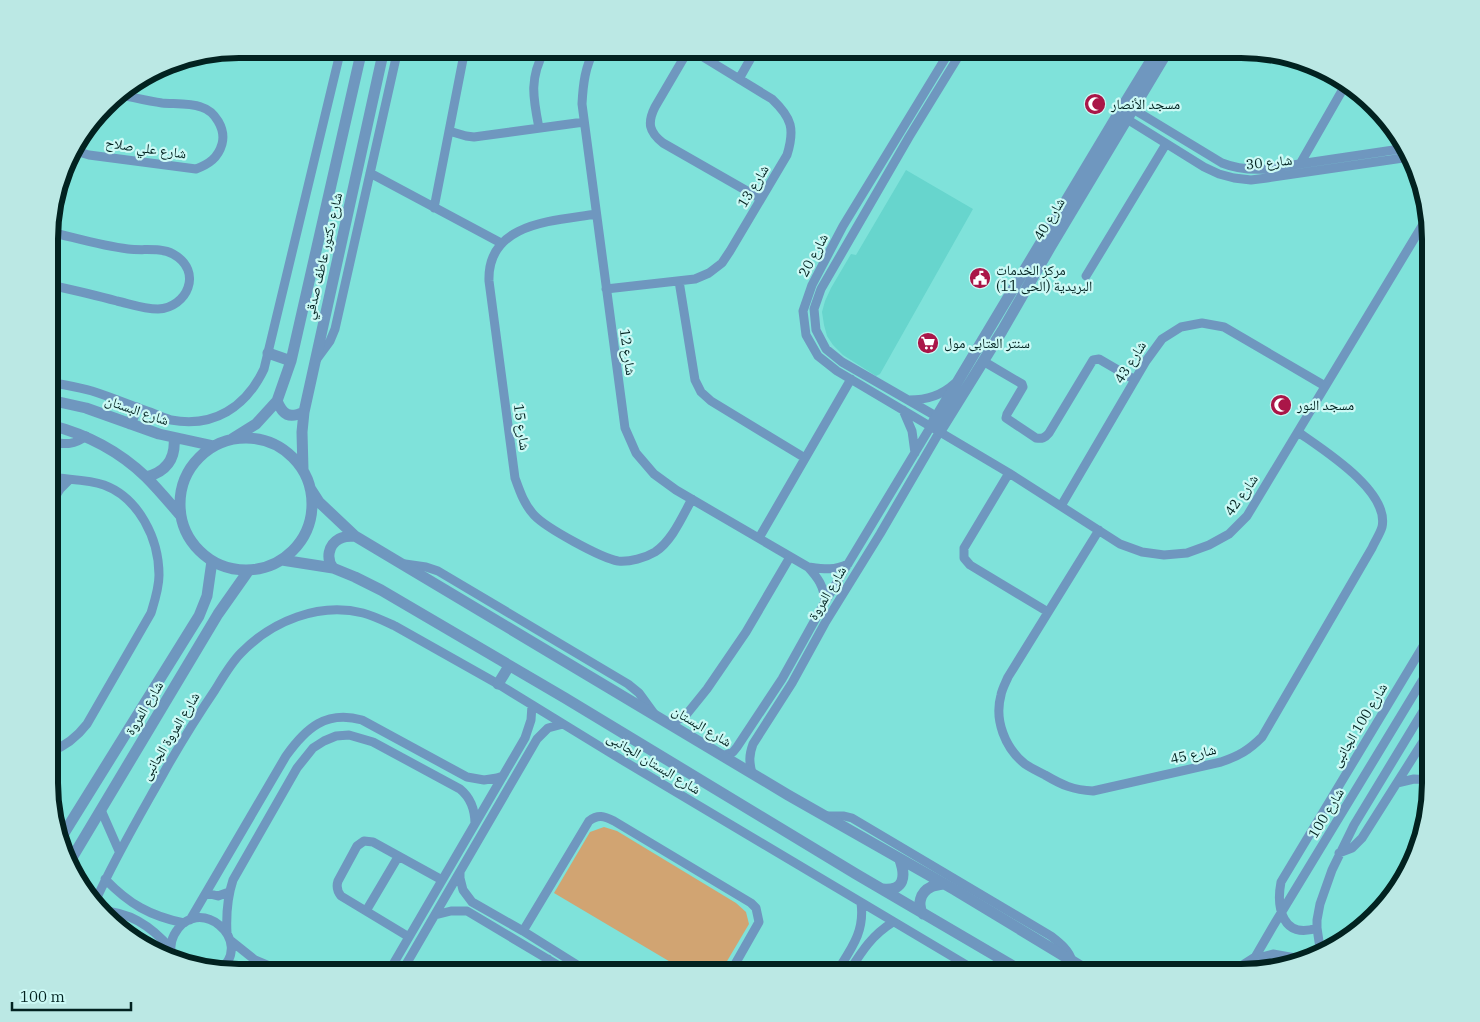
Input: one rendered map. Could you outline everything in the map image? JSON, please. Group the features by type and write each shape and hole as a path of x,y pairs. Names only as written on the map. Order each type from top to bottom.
{"street":[{"path":"58,384 91,391 170,419 186,422 202,421 219,416 247,398 257,384 264,369 339,58"},
{"name":"شارع دكتور عاطف صدقي","path":"232,439 256,424 277,402 291,360 360,58"},
{"name":"شارع دكتور عاطف صدقي","path":"303,470 302,432 304,412 382,58"},
{"path":"314,362 330,341 334,329 396,58"},
{"path":"434,208 463,58"},
{"path":"539,128 533,88 535,72 541,58"},
{"name":"شارع 12","path":"591,58 582,86 582,104 625,428 636,453 654,474 692,499 808,567 822,584 825,602"},
{"path":"685,58 650,117 651,127 655,136 663,143 761,199"},
{"name":"شارع 13","path":"606,289 695,279 709,272 722,262 730,251 787,155 791,140 790,124 783,110 772,99 704,58"},
{"path":"738,79 751,58"},
{"name":"شارع 20","path":"938,424 903,410 851,380 818,356 806,335 803,311 812,285 844,226 946,58"},
{"name":"شارع 20","path":"938,424 908,400 842,362 826,349 816,330 814,309 821,289 957,58"},
{"name":"شارع 40","path":"938,424 983,361 1153,58"},
{"name":"شارع 40","path":"938,424 958,381 1125,111 1163,58"},
{"path":"1300,164 1342,88"},
{"name":"شارع علي صلاح","path":"80,152 196,169 208,164 218,154 223,141 222,130 218,120 210,112 200,107 127,96"},
{"name":"شارع 30","path":"1125,111 1150,120 1211,157 1234,168 1247,170 1266,169 1399,149"},
{"name":"شارع 30","path":"1125,111 1144,130 1166,144 1204,167 1234,178 1251,180 1403,158"},
{"path":"1144,130 1144,123 1150,120"},
{"path":"449,131 474,137 584,122"},
{"path":"1086,276 1166,144"},
{"path":"370,174 501,243 514,233 534,224 596,214"},
{"name":"شارع 42","path":"938,424 1009,473 1120,544 1142,552 1164,555 1187,553 1209,546 1229,534 1247,516 1422,226"},
{"path":"58,234 128,249 163,251 173,254 181,260 191,277 188,288 182,298 172,306 160,309 138,306 58,286"},
{"name":"شارع 15","path":"501,243 492,258 489,281 515,478 522,499 535,516 553,529 601,556 619,561 638,559 655,552 668,539 692,499"},
{"path":"679,281 695,380 701,392 711,401 805,458"},
{"name":"شارع 43","path":"1061,506 1146,360 1162,339 1180,327 1202,323 1224,327 1325,386"},
{"path":"268,353 291,360"},
{"path":"983,361 1022,384 1023,387 1006,418 1036,438 1041,439 1049,433 1093,360 1099,359 1135,380"},
{"path":"759,538 851,380"},
{"path":"908,400 922,400 936,396 948,390 958,381"},
{"name":"شارع البستان","path":"58,402 86,408 174,438 214,446"},
{"path":"277,402 280,410 287,415 296,416 304,412"},
{"path":"130,424 137,408"},
{"path":"903,410 912,430 916,453"},
{"name":"شارع المروة","path":"723,756 734,752 782,678 825,602 916,453 938,424"},
{"name":"شارع المروة","path":"752,773 749,764 753,744 792,683 825,623 880,534 938,424"},
{"path":"58,427 86,436 121,456 146,477 180,514"},
{"name":"شارع 45","path":"1098,530 1008,677 1001,695 998,714 1002,733 1011,750 1025,764 1066,786 1092,791 1237,757 1262,737 1271,723 1372,548 1382,527 1379,505 1362,483 1345,466 1298,432"},
{"path":"58,443 72,444 86,436"},
{"path":"146,477 155,475 169,464 175,447 174,438"},
{"path":"232,439 264,440 280,447 293,457 303,470 310,488 312,508 307,528 297,546 282,560 266,567 249,570 230,569 212,561 200,552 191,541 184,529 180,514 180,494 186,475 198,458 214,446 232,439"},
{"path":"1009,473 964,548 964,558 970,565 1048,612"},
{"path":"58,478 82,480 106,486 127,500 146,524 154,541 159,577 157,595 151,613 87,724 74,738 58,748"},
{"path":"58,492 69,480"},
{"name":"شارع البستان","path":"310,488 319,502 355,536 1076,964"},
{"path":"333,568 328,557 334,544 346,536 355,536"},
{"path":"670,724 686,715 707,689 746,632 790,556"},
{"path":"282,560 333,568 382,590 1010,964"},
{"name":"شارع المروة","path":"65,832 199,616 207,596 212,561"},
{"name":"شارع 12","path":"808,567 827,570 849,564"},
{"name":"شارع المروة","path":"73,857 218,614 249,570"},
{"name":"شارع البستان الجانبى","path":"302,615 342,610 361,613 394,626 498,684 965,964"},
{"name":"شارع المروة الجانبى","path":"97,897 119,850 192,723 240,654 269,630 302,615"},
{"name":"شارع 100 الجانبى","path":"1281,912 1279,899 1281,882 1422,648"},
{"path":"498,684 510,666"},
{"name":"شارع 100","path":"1250,964 1422,681"},
{"path":"393,964 523,741 530,726 532,705"},
{"path":"1319,947 1317,928 1320,904 1339,853 1422,713"},
{"path":"172,952 172,939 177,930 187,921 206,892 277,771 295,744 314,725 326,719 340,716 353,717 362,720 469,778 484,780 503,776"},
{"path":"406,964 532,746 544,731 553,726 563,724"},
{"path":"226,964 231,950 227,913 229,892 233,880 297,768 313,748 324,741 336,736 349,736 373,742 445,780 464,792 473,806 475,824"},
{"path":"523,741 532,746"},
{"path":"1339,853 1352,848 1362,838 1422,744"},
{"path":"464,792 468,787 469,778"},
{"path":"1397,783 1414,779 1422,779"},
{"path":"101,810 119,850"},
{"path":"523,931 588,821 595,816 602,816 614,821 751,903 756,908 759,922 735,964"},
{"path":"825,816 852,818 1051,936 1070,954 1072,962"},
{"path":"409,937 341,896 336,889 338,881 357,846 368,841 442,880"},
{"path":"460,850 469,856"},
{"path":"366,911 398,856"},
{"path":"881,888 890,890 898,887 903,879 904,870 900,860"},
{"path":"460,872 463,890 472,902 523,931 570,964"},
{"path":"105,879 118,892 141,908 166,919 187,921 207,918 216,922 229,937 255,960 265,964"},
{"path":"923,914 919,908 924,892 931,887 943,884"},
{"path":"206,892 218,896 229,892"},
{"path":"467,912 472,902"},
{"path":"841,964 859,933 862,913 861,903"},
{"path":"435,915 451,911 467,912 557,964"},
{"path":"1281,912 1284,919 1295,929 1302,931 1317,928"},
{"path":"113,913 136,920 149,928 161,938 168,951"},
{"path":"854,964 872,937 893,922"},
{"path":"859,933 867,932 872,937"},
{"path":"1246,964 1254,959 1273,954 1291,957"},
{"path":"544,964 548,959"},
{"path":"997,964 1001,959"}],"shaded area":[{"path":"906,170 973,209 880,374 876,376 843,355 833,345 827,336 822,312 831,288 851,254 856,255"},
{"path":"604,827 617,831 736,903 746,912 749,924 725,964 674,964 554,893 590,832"}],"place":[{"name":"مسجد الأنصار","path":"1095,104"},
{"name":"مركز الخدمات البريدية (الحى 11)","path":"980,278"},
{"name":"سنتر العتابى مول","path":"928,343"},
{"name":"مسجد النور","path":"1281,405"}]}
